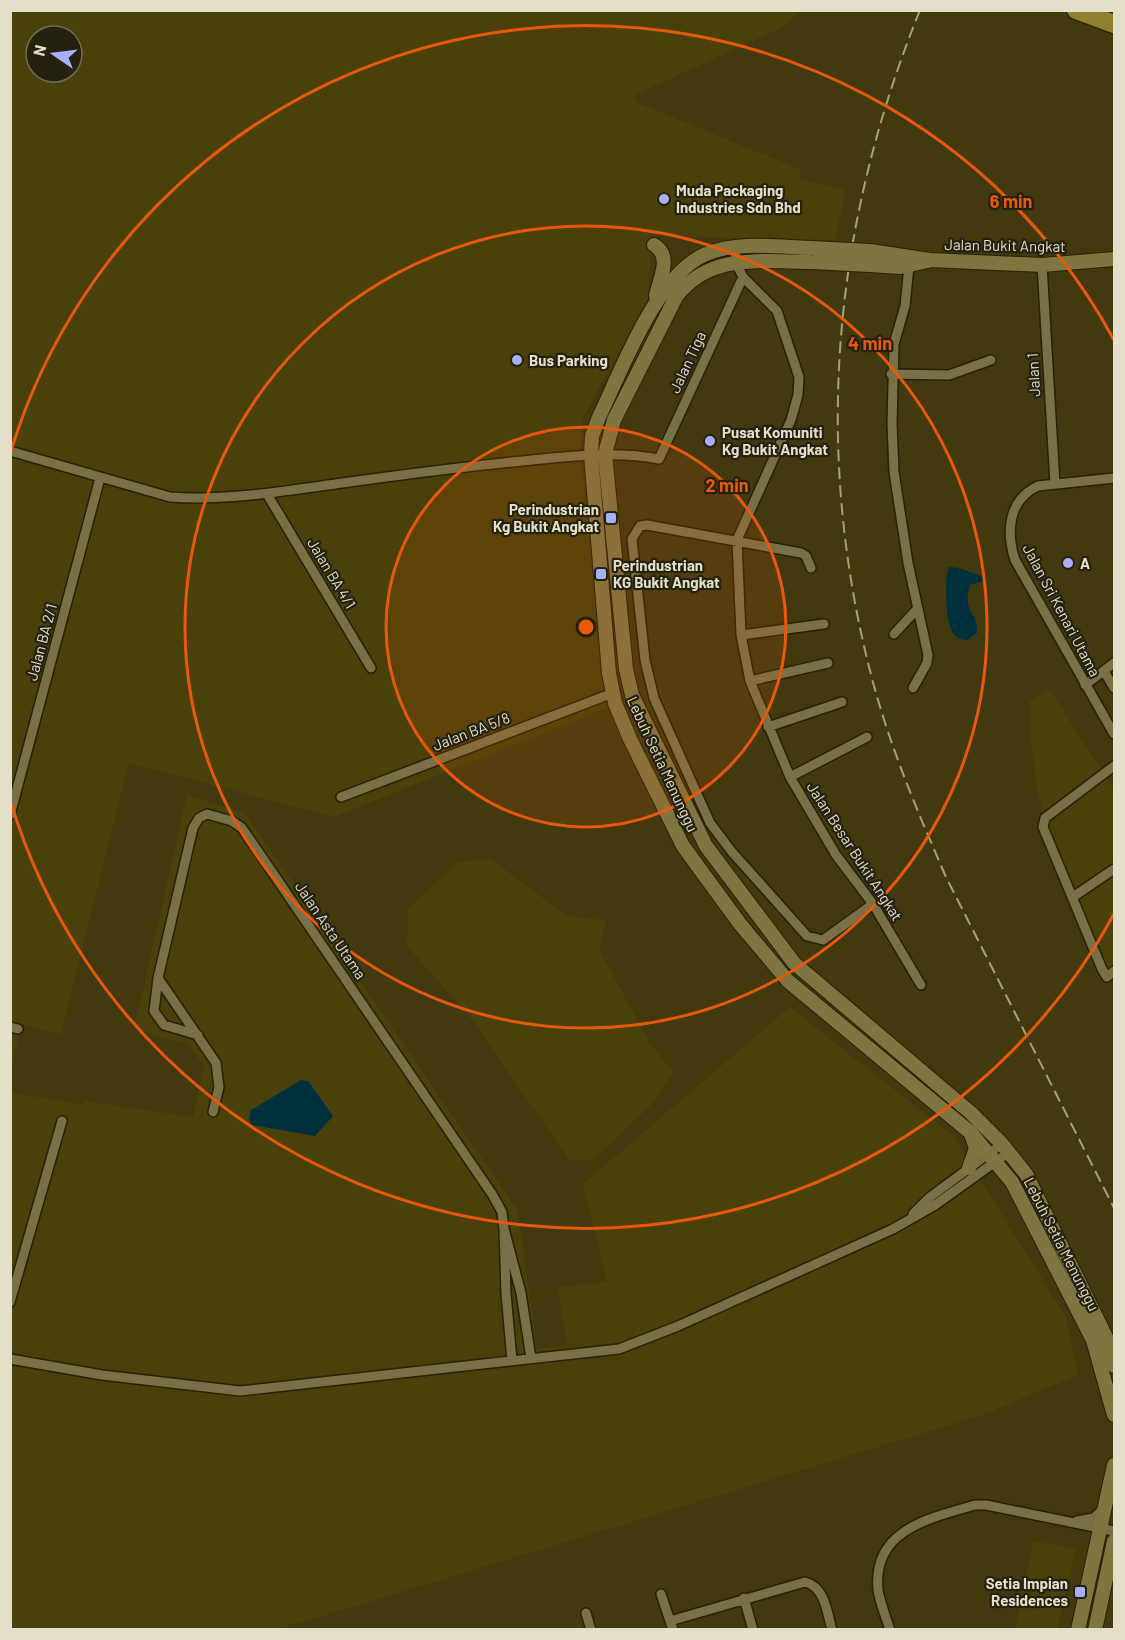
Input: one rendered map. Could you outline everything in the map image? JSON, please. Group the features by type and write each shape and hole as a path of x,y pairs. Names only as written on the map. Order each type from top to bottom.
{"highway":[{"path":"1076,10 1099,14 1114,12"},
{"path":"1099,14 1114,24"},
{"path":"1099,14 1114,29"}],"street":[{"path":"654,245 659,248 664,258 656,304"},
{"path":"735,248 812,255 736,262 735,248"},
{"name":"Lebuh Setia Menunggu","path":"735,248 706,254 683,268 656,304 599,417 592,436 598,455 618,586 626,669 632,695 706,846 794,963 971,1113 1005,1148 1026,1174 1106,1337 1114,1366"},
{"name":"Jalan Bukit Angkat","path":"812,255 1042,265 1114,259"},
{"name":"Jalan Bukit Angkat","path":"869,258 909,266 930,260"},
{"name":"Lebuh Setia Menunggu","path":"736,262 705,270 688,281 676,297 598,455 609,673 613,693 630,740 683,846 740,924 788,981 971,1133 1012,1182 1028,1209 1093,1340 1114,1415"},
{"name":"Jalan Besar Bukit Angkat","path":"736,262 743,277 777,311 799,377 798,395 791,420 737,540 741,634 750,681 790,777 836,855 873,904 921,985"},
{"name":"Jalan 1","path":"1042,265 1054,484"},
{"path":"909,266 905,306 894,344 891,374 894,472 908,563 928,655 927,663 913,688"},
{"name":"Jalan Tiga","path":"598,455 660,459 743,277"},
{"path":"891,374 949,375 991,360"},
{"path":"10,451 170,497 194,499 267,494 446,469 598,455"},
{"name":"Jalan BA 2/1","path":"10,815 100,477"},
{"path":"1054,484 1114,478"},
{"name":"Jalan Sri Kenari Utama","path":"1054,484 1033,489 1018,501 1009,529 1010,545 1015,560 1114,734"},
{"name":"Jalan BA 4/1","path":"267,494 371,668"},
{"path":"811,568 806,556 801,553 647,525 640,526 632,539 645,660 651,689 710,823 747,870 807,936 813,939 823,940 873,904"},
{"path":"618,586 636,585"},
{"path":"894,634 918,609"},
{"path":"741,634 824,624"},
{"path":"750,681 828,663"},
{"path":"1085,685 1114,663"},
{"path":"1104,671 1114,688"},
{"name":"Jalan BA 5/8","path":"340,797 613,693"},
{"path":"768,727 842,702"},
{"path":"790,777 867,737"},
{"path":"1111,974 1073,897 1043,827 1045,818 1113,773"},
{"name":"Jalan Asta Utama","path":"198,1035 164,1025 158,1020 154,1011 158,978 193,828 199,818 207,814 232,821 243,828 492,1194 502,1212 512,1360"},
{"path":"1073,897 1114,869"},
{"path":"158,978 216,1063 219,1087 213,1112"},
{"path":"10,1302 62,1121"},
{"path":"969,1168 976,1148 971,1133"},
{"path":"10,1359 102,1375 240,1391 619,1348 809,1268 907,1220 935,1205 1005,1148"},
{"path":"907,1220 930,1197 969,1168 992,1158"},
{"name":"Jalan Asta Utama","path":"504,1230 521,1293 531,1358"},
{"path":"1078,1629 1097,1551 1108,1530 1107,1504 1114,1465"},
{"path":"1072,1522 1094,1518 1107,1504"},
{"path":"890,1629 878,1592 878,1579 887,1550 904,1529 915,1523 975,1505 1011,1508 1108,1530"},
{"path":"1072,1522 1083,1528 1094,1540 1097,1551"},
{"path":"1095,1629 1114,1541"},
{"path":"661,1594 671,1625 744,1598 798,1582 813,1584 819,1590 832,1629"},
{"path":"744,1598 753,1629"},
{"path":"586,1613 591,1629"}],"shaded area":[{"path":"11,11 800,11 783,27 637,94 635,100 800,169 800,179 846,190 835,240 652,236 648,298 583,418 580,449 603,674 609,707 334,817 129,763 61,1034 22,1024 11,1067"},
{"path":"1050,690 1114,789 1114,967 1107,972 1046,826 1038,793 1030,733 1030,701"},
{"path":"187,795 245,813 518,1211 537,1349 567,1345 557,1287 607,1282 583,1184 790,1007 953,1136 1066,1317 1078,1375 983,1415 280,1629 11,1629 10,1092 84,1105 84,1101 193,1117 204,1066 189,1045 134,1029"},
{"path":"491,859 567,916 606,920 599,949 651,1045 673,1072 650,1106 592,1161 569,1160 474,1022 407,946 408,910 457,862"},
{"path":"1034,1541 1076,1549 1057,1629 1015,1629"}],"water":[{"path":"949,567 984,577 983,581 970,585 968,601 977,626 977,633 967,640 955,636 949,621 946,591"},
{"path":"301,1080 308,1081 333,1116 315,1136 252,1125 249,1118 251,1110"}],"railway":[{"path":"920,10 890,93 867,176 850,260 840,345 838,429 843,515 855,600 881,711 946,877 1114,1208"}],"place":[{"name":"Muda Packaging Industries Sdn Bhd","path":"664,199"},
{"name":"Bus Parking","path":"517,360"},
{"name":"Pusat Komuniti Kg Bukit Angkat","path":"710,441"},
{"name":"Perindustrian Kg Bukit Angkat","path":"611,518"},
{"name":"A","path":"1068,563"},
{"name":"Perindustrian KG Bukit Angkat","path":"601,574"},
{"name":"Setia Impian Residences","path":"1080,1592"}]}
